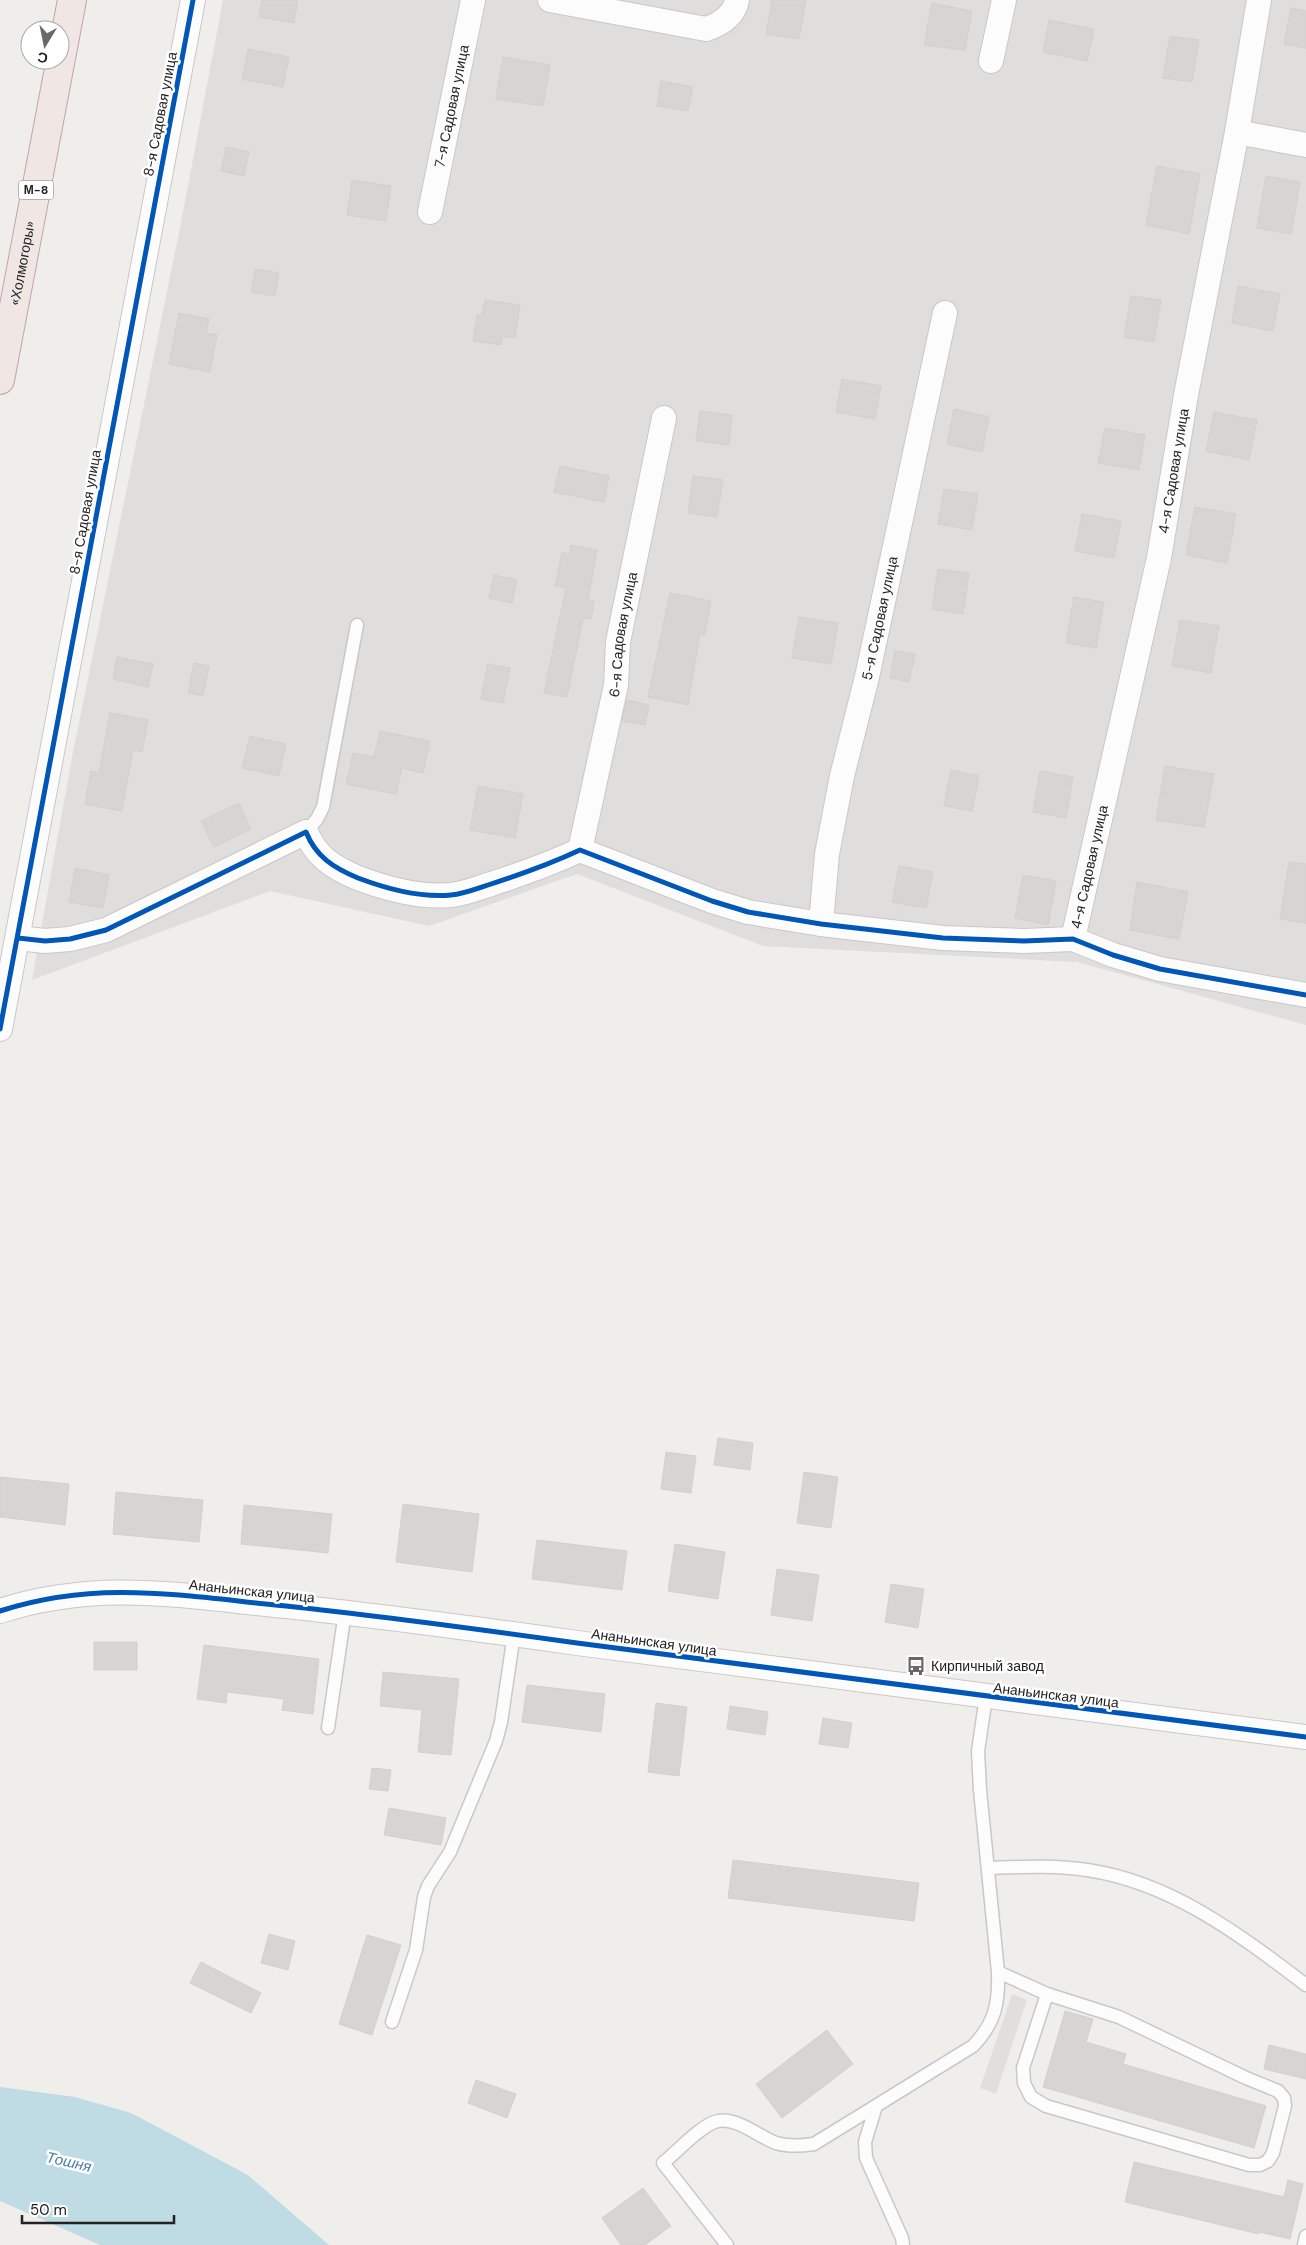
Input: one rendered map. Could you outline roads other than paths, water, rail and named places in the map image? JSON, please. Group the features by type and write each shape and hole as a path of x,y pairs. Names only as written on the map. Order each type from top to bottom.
{"highway":[{"name":"«Холмогоры»","path":"0,380 72,0"}],"street":[{"name":"8-я Садовая улица","path":"0,1029 193,0"},
{"name":"7-я Садовая улица","path":"430,212 473,0"},
{"path":"550,0 706,29 720,25 735,10 737,0"},
{"path":"991,61 1004,0"},
{"name":"4-я Садовая улица","path":"1073,939 1159,558 1186,395 1237,132 1259,0"},
{"path":"1237,132 1306,145"},
{"name":"5-я Садовая улица","path":"821,924 826,854 842,776 867,677 945,313"},
{"name":"6-я Садовая улица","path":"580,850 616,685 618,642 664,418"},
{"path":"18,938 45,941 70,939 106,930 306,832 312,848 328,862 351,875 383,888 423,895 452,895 461,893 535,870 580,850 712,901 748,912 821,924 978,940 1073,939 1113,955 1160,969 1306,995"},
{"name":"Ананьинская улица","path":"0,1611 59,1596 118,1592 182,1596 345,1612 986,1697 1306,1737"}],"lane":[{"path":"306,832 317,819 323,807 357,625"},
{"path":"328,1728 345,1612"},
{"path":"392,2022 416,1950 424,1897 428,1886 450,1852 502,1722 514,1634"},
{"path":"727,2245 664,2163 707,2126 719,2120 734,2123 775,2143 796,2147 814,2144 973,2046 985,2034 993,2017 998,1997 998,1972 980,1790 978,1751 986,1697"},
{"path":"988,1868 1048,1867 1088,1870 1140,1883 1197,1908 1242,1937 1306,1985"},
{"path":"998,1972 1047,1994 1111,2014 1246,2078 1278,2091 1284,2098 1285,2106 1273,2153 1268,2161 1260,2165 1249,2165 1046,2106 1031,2097 1024,2083 1023,2068 1047,1994"},
{"path":"876,2106 865,2142 866,2158 902,2238 903,2245"},
{"path":"1304,2245 1306,2236"}],"water":[{"name":"Тошня","path":"0,2087 75,2097 131,2113 248,2175 329,2245 100,2245 0,2201"}],"place":[{"name":"Кирпичный завод","path":"916,1666"}]}
